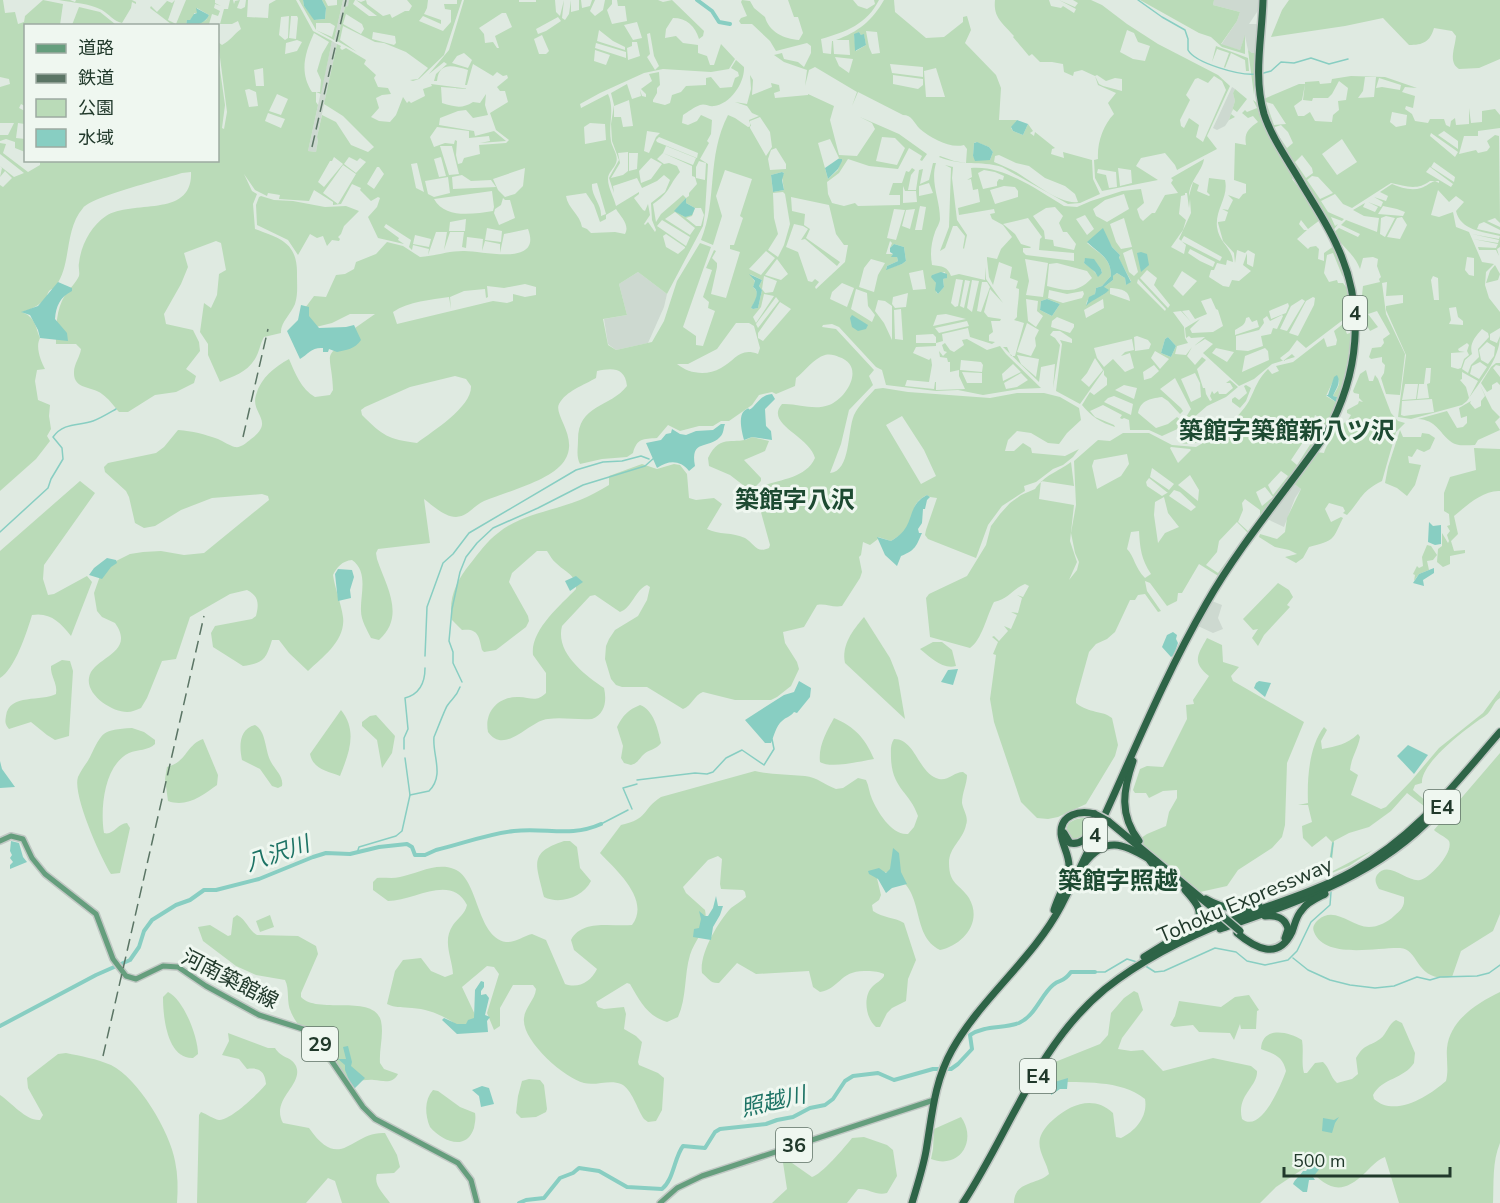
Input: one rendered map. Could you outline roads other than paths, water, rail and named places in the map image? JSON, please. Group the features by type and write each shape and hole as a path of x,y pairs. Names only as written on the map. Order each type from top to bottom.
{"highway":[{"name":"4","path":"1054,913 1075,879 1150,714 1196,622 1219,581 1326,434 1343,399 1353,363 1356,338 1355,316 1348,274 1331,233 1269,126 1262,107 1258,75 1263,0"},
{"name":"4","path":"912,1203 926,1152 934,1100 944,1066 960,1037 1029,950 1042,937 1095,818 1143,723 1150,714"},
{"path":"1143,730 1126,782 1124,804 1126,819 1152,861"},
{"name":"Tohoku Expressway","path":"968,1203 1048,1060 1075,1026 1133,969 1201,932 1294,897 1352,872 1399,842 1444,798 1500,732"},
{"name":"Tohoku Expressway","path":"1143,962 1334,886 1373,864 1426,824 1500,738"},
{"path":"1054,913 1069,864 1061,834 1063,823 1077,812 1108,822 1173,880 1219,906 1236,909 1255,907 1294,897"},
{"path":"1080,814 1095,818 1087,837 1079,843 1070,843 1065,837 1064,830 1069,819 1080,814"},
{"path":"1054,913 1063,907 1084,865 1096,851 1111,845 1119,845 1132,849 1152,861"},
{"path":"1186,888 1256,947 1277,948 1288,939 1302,909 1373,864"},
{"path":"1143,962 1197,924 1200,917 1199,907 1186,888"},
{"path":"1238,932 1266,947 1278,944 1287,935 1287,925 1279,917 1269,915 1248,919"},
{"name":"E4","path":"963,1203 1046,1057 1092,1001 1133,969"}],"main road":[{"name":"河南築館線","path":"0,841 11,836 23,839 32,858 45,874 96,914 116,965 126,976 134,979 164,966 178,967 206,986 259,1015 306,1030 316,1038 349,1089 368,1113 462,1166 474,1186 477,1203"},
{"name":"36","path":"660,1203 677,1188 702,1176 934,1100"}],"water":[{"path":"303,0 322,0 326,8 325,19 314,20 304,6"},
{"path":"196,8 209,15 199,24 186,24 187,20 197,13"},
{"path":"859,32 861,35 864,34 866,45 855,51 854,34"},
{"path":"1017,120 1028,124 1023,135 1013,131 1011,127"},
{"path":"974,143 989,147 993,152 990,160 975,161"},
{"path":"838,159 842,161 838,169 828,179 825,168"},
{"path":"784,173 782,180 784,190 773,192 771,175"},
{"path":"686,198 686,203 695,208 692,215 685,217 674,211"},
{"path":"1103,228 1112,247 1120,255 1119,258 1131,282 1126,285 1125,278 1117,273 1113,276 1113,280 1104,287 1109,290 1086,306 1089,297 1095,294 1096,288 1102,286 1111,276 1109,264 1087,242"},
{"path":"894,244 904,247 906,261 886,270 887,266 898,261 897,257 891,257 893,254 890,248"},
{"path":"1137,253 1147,254 1149,265 1141,272"},
{"path":"1085,258 1094,259 1101,269 1102,273 1098,277 1084,263"},
{"path":"941,272 947,274 947,278 943,279 944,287 938,294 935,290 936,283 931,277"},
{"path":"749,274 762,280 759,286 762,290 758,308 753,309 751,308 756,297 753,287 755,281"},
{"path":"58,282 72,288 72,291 59,302 55,319 67,333 68,341 40,338 30,315 21,312 38,306"},
{"path":"1047,299 1060,304 1052,316 1040,310 1041,301"},
{"path":"301,305 309,307 309,316 319,328 354,325 361,340 347,350 337,352 329,349 328,352 323,352 323,348 316,349 300,359 287,331 298,320"},
{"path":"852,315 868,325 866,329 858,331 852,327 850,318"},
{"path":"1168,337 1176,346 1171,357 1161,353 1165,339"},
{"path":"1337,375 1338,384 1333,396 1337,397 1336,402 1326,395"},
{"path":"772,394 775,399 765,409 766,426 771,431 772,440 752,437 744,440 741,425 742,414 763,397"},
{"path":"725,424 721,435 715,441 695,451 695,466 689,471 674,462 657,468 646,443 661,440 666,434 671,433 672,429 686,435 696,431 713,430"},
{"path":"927,495 930,497 923,509 922,523 918,529 919,533 922,533 915,547 901,556 897,566 885,555 877,537 891,541 899,535 905,529 915,505"},
{"path":"1429,522 1433,526 1441,525 1441,544 1435,545 1428,542"},
{"path":"107,558 116,560 117,563 102,579 89,575 94,568"},
{"path":"1434,568 1434,573 1423,580 1424,586 1413,583 1419,574"},
{"path":"338,569 352,570 354,577 350,590 351,598 338,601 335,574"},
{"path":"576,576 583,582 570,591 565,581"},
{"path":"1173,632 1177,635 1178,643 1171,657 1162,647 1167,635"},
{"path":"958,669 953,685 941,682 948,670"},
{"path":"799,681 811,688 810,697 797,713 794,712 780,723 771,743 765,743 745,720 784,695 794,692"},
{"path":"1259,681 1271,683 1265,697 1254,688"},
{"path":"1408,745 1428,755 1414,774 1397,756"},
{"path":"0,761 2,769 15,787 0,788"},
{"path":"11,841 19,843 27,862 10,869 13,862 10,858 12,855"},
{"path":"893,848 899,853 901,872 907,884 892,888 886,893 878,879 868,871 879,868 886,873 890,869"},
{"path":"716,896 718,906 723,906 713,927 711,940 693,937 694,929 699,928 701,919 699,911 708,916"},
{"path":"481,981 484,982 484,987 481,995 486,994 489,998 485,1015 490,1017 487,1021 488,1032 457,1034 442,1020 444,1018 457,1024 466,1024 468,1020 474,1018 475,990"},
{"path":"348,1046 351,1066 365,1078 353,1090 345,1065 338,1059 346,1059 343,1047"},
{"path":"1068,1078 1067,1089 1060,1089 1051,1095 1051,1083"},
{"path":"482,1086 489,1088 494,1104 481,1107 479,1096 472,1090"},
{"path":"1339,1117 1332,1133 1322,1131 1323,1118 1334,1120"},
{"path":"1312,1163 1314,1165 1317,1163 1321,1167 1313,1177 1315,1180 1309,1180 1307,1192 1303,1192 1293,1184"}],"waterway":[{"path":"697,0 712,11 719,22 730,24"},
{"path":"1138,0 1185,30 1188,50 1199,60 1229,71 1256,74"},
{"path":"1260,74 1271,71 1281,62 1294,63 1311,58 1329,64 1348,59"},
{"path":"0,532 48,488 63,459 62,448 53,437 57,432 67,427 93,421 116,409"},
{"path":"425,656 427,607 443,563 469,533 576,470 603,462 622,461 641,456 649,459"},
{"path":"462,682 453,663 453,652 449,641 452,609 460,572 466,557 477,543 493,528 583,485 645,466 654,458"},
{"path":"404,749 404,738 408,729 405,698 414,694 421,687 425,668"},
{"path":"410,795 429,791 434,785 437,772 434,737 447,706 460,687"},
{"path":"637,780 695,773 707,774 713,772 726,758 742,750 764,765 774,749 772,739"},
{"path":"357,853 359,847 396,836 402,831 410,795 405,758"},
{"path":"632,809 623,788 637,784"},
{"path":"601,824 628,810"},
{"name":"八沢川","path":"0,1026 96,975 130,960 152,920 204,890 216,890 259,879 326,853 350,854 379,847 407,844 412,847 415,855 425,855 504,832 568,831 601,824"},
{"path":"1329,872 1333,843"},
{"path":"1144,965 1155,972 1164,971 1215,948 1236,952 1247,961 1265,965 1288,960 1297,951 1311,922 1330,905 1331,892"},
{"path":"1293,958 1308,970 1330,980 1375,988 1394,986 1417,977 1430,980 1440,977 1477,976 1489,973 1500,965"},
{"path":"1095,972 1105,972 1127,959 1137,962"},
{"name":"照越川","path":"519,1203 544,1198 560,1178 579,1168 599,1171 627,1187 662,1189 669,1180 683,1146 705,1148 715,1132 720,1129 766,1124 825,1105 833,1099 845,1081 853,1076 878,1073 894,1080 933,1069 951,1069 972,1049 970,1035 1025,1020 1053,985 1066,978 1071,972 1095,972"}],"railway":[{"path":"312,147 346,0"},
{"path":"243,437 268,329"},
{"path":"103,1056 204,616"}],"district":[{"name":"築館字築館新八ツ沢","path":"1287,431"},
{"name":"築館字八沢","path":"795,500"},
{"name":"築館字照越","path":"1118,881"}]}
